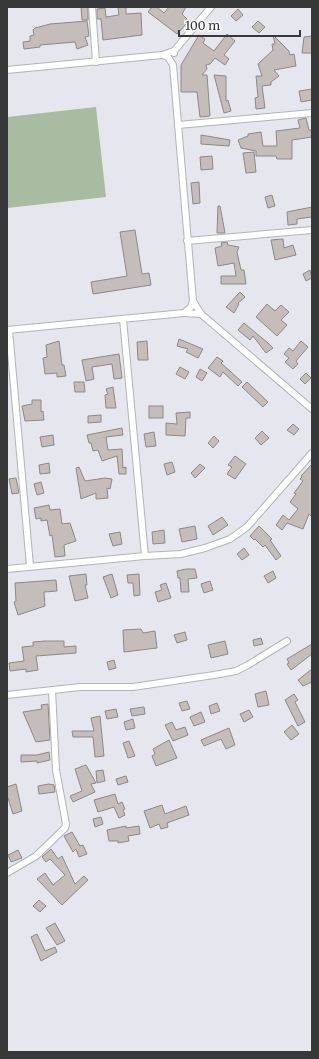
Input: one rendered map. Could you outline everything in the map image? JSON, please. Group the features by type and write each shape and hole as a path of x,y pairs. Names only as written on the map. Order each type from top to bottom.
{"street":[{"path":"92,7 96,62"},
{"path":"7,70 162,55 174,50 211,7"},
{"path":"174,50 173,65 193,301 191,307 184,313"},
{"path":"162,55 170,59 173,65"},
{"path":"178,125 312,113"},
{"path":"188,241 312,230"},
{"path":"193,301 202,314 312,410"},
{"path":"30,566 8,330 184,313 202,314"},
{"path":"123,319 145,556"},
{"path":"7,570 30,566 181,554 205,548 230,538 246,527 312,453"},
{"path":"7,695 80,687 133,687 236,671 248,666 287,641"},
{"path":"7,873 36,856 65,828 66,824 56,770 52,690"}],"green space":[{"path":"96,107 106,197 7,208 7,117"}],"building":[{"path":"81,7 88,7 88,20 82,20"},
{"path":"118,7 126,7 126,14 141,13 142,35 103,40 101,19 97,19 97,9 105,8 106,17 119,15"},
{"path":"152,7 157,7 164,13 169,7 186,7 182,14 189,21 177,34 148,12"},
{"path":"238,9 243,15 236,21 231,16"},
{"path":"87,21 89,36 85,37 88,45 77,49 75,42 40,45 40,47 24,49 23,42 30,41 30,36 34,35 33,30 35,28 50,24"},
{"path":"258,21 265,27 259,33 252,27"},
{"path":"227,34 235,41 224,55 229,59 225,65 215,58 210,64 206,65 207,69 202,75 207,75 210,116 200,117 197,92 181,92 181,65 199,35 205,39 203,43 214,51"},
{"path":"273,35 289,51 290,55 294,54 296,66 274,70 279,76 271,82 271,85 262,86 265,108 256,109 255,98 258,97 256,76 262,76 258,64 273,50 272,44 275,44"},
{"path":"312,36 312,53 302,53 304,37"},
{"path":"214,75 226,76 226,101 228,100 231,111 224,113"},
{"path":"312,89 312,100 301,102 299,91"},
{"path":"306,118 309,130 312,130 312,137 292,140 292,159 277,159 276,156 256,156 256,151 241,148 238,140 248,136 248,134 261,132 263,146 277,146 276,131 300,128 298,120"},
{"path":"201,135 230,140 229,146 201,144"},
{"path":"254,152 256,172 246,173 243,153"},
{"path":"212,156 213,169 201,170 200,157"},
{"path":"199,182 200,203 193,204 191,183"},
{"path":"272,195 275,206 268,208 265,197"},
{"path":"218,206 220,206 225,233 217,233"},
{"path":"312,207 312,217 297,219 297,224 288,225 287,212"},
{"path":"135,230 142,274 149,273 151,285 93,294 91,282 127,276 120,232"},
{"path":"283,239 284,248 293,245 296,255 275,260 271,240"},
{"path":"227,242 228,245 239,247 237,252 241,270 244,270 246,284 221,284 221,276 236,276 234,263 218,266 215,248 222,246 221,243"},
{"path":"310,270 312,278 306,281 303,274"},
{"path":"240,292 245,297 238,303 239,304 234,313 226,307"},
{"path":"267,304 275,311 281,305 289,312 281,320 287,325 277,336 256,317"},
{"path":"244,323 273,348 266,353 253,336 250,340 238,330"},
{"path":"179,339 203,349 198,358 186,352 188,349 177,346"},
{"path":"59,341 62,365 64,365 66,376 57,377 57,373 45,374 43,358 47,357 46,345"},
{"path":"147,341 148,360 138,360 137,342"},
{"path":"301,341 308,347 296,361 298,364 293,369 285,362 289,358 284,354 289,348 293,351"},
{"path":"119,354 122,378 114,379 112,364 92,367 94,379 86,381 82,360"},
{"path":"217,357 223,361 221,363 242,382 238,386 223,372 220,377 208,368"},
{"path":"180,367 189,372 185,379 176,374"},
{"path":"200,369 207,373 202,381 196,377"},
{"path":"306,373 311,378 305,384 300,379"},
{"path":"74,382 84,382 85,392 75,392"},
{"path":"247,382 268,402 263,407 242,387"},
{"path":"113,387 116,408 106,408 105,395 108,394 106,389"},
{"path":"32,400 41,400 41,412 43,411 44,420 25,421 22,406 32,404"},
{"path":"149,406 163,406 163,418 149,418"},
{"path":"190,412 190,418 186,418 185,436 166,435 166,423 177,424 176,413"},
{"path":"101,415 101,422 88,423 88,416"},
{"path":"293,424 299,429 294,435 287,430"},
{"path":"122,428 123,435 106,437 108,450 122,449 123,468 126,467 126,474 119,474 117,456 102,461 98,450 93,451 87,435"},
{"path":"262,431 269,438 261,445 255,438"},
{"path":"154,432 156,446 146,447 144,434"},
{"path":"53,435 54,445 42,447 40,437"},
{"path":"214,436 219,441 213,448 208,443"},
{"path":"235,456 246,464 235,479 227,474 232,467 228,465"},
{"path":"172,462 175,472 167,475 164,464"},
{"path":"49,463 50,473 40,474 39,465"},
{"path":"200,464 205,468 195,478 191,473"},
{"path":"312,464 312,517 309,514 303,529 287,523 282,530 276,525 283,515 289,520 298,509 290,502 296,494 294,493 303,481 300,479 302,477 301,476"},
{"path":"79,467 85,481 105,478 112,479 110,489 107,488 108,498 96,499 96,493 81,499 76,468"},
{"path":"16,478 19,493 12,494 9,479"},
{"path":"41,482 44,493 37,495 34,484"},
{"path":"49,505 50,510 60,509 62,524 70,523 76,541 64,545 65,556 55,557 52,535 50,536 47,520 41,521 41,518 36,519 34,508"},
{"path":"222,517 228,525 213,535 208,526"},
{"path":"195,526 197,539 182,542 179,529"},
{"path":"259,526 272,539 270,540 281,556 276,560 265,545 263,547 250,536"},
{"path":"164,530 165,543 153,544 152,532"},
{"path":"120,532 122,544 113,546 109,534"},
{"path":"244,548 249,555 242,560 237,554"},
{"path":"195,569 197,578 188,579 189,592 181,592 180,578 178,578 177,571"},
{"path":"273,571 276,578 268,583 264,576"},
{"path":"86,574 87,585 85,585 88,598 75,601 69,576"},
{"path":"112,574 118,595 111,598 103,577"},
{"path":"139,574 140,595 134,596 133,583 128,583 127,575"},
{"path":"56,580 57,591 44,592 45,606 18,615 14,602 16,601 15,583"},
{"path":"210,581 213,590 204,593 201,584"},
{"path":"166,583 171,598 158,602 155,592 162,590 160,585"},
{"path":"141,629 143,633 155,631 157,648 124,652 123,630"},
{"path":"185,632 187,640 177,643 174,635"},
{"path":"261,638 263,644 254,646 253,640"},
{"path":"64,641 64,647 76,646 76,653 36,656 38,670 26,672 26,669 10,671 9,663 24,661 22,647 33,646 33,642"},
{"path":"225,641 228,654 211,658 208,645"},
{"path":"312,644 312,654 291,670 287,664 289,663 287,659"},
{"path":"114,660 116,668 109,670 107,662"},
{"path":"312,669 312,682 303,686 298,680"},
{"path":"266,691 269,705 258,707 255,694"},
{"path":"294,694 298,700 295,702 305,722 298,726 285,700"},
{"path":"187,701 190,709 182,711 179,703"},
{"path":"217,703 220,711 211,714 209,706"},
{"path":"48,704 50,740 36,742 23,712 42,709 41,705"},
{"path":"144,707 145,714 132,716 130,709"},
{"path":"116,709 118,717 107,719 105,711"},
{"path":"249,710 253,717 244,722 240,714"},
{"path":"201,712 205,722 194,726 190,717"},
{"path":"100,716 104,756 95,757 93,737 73,737 72,731 94,731 91,718"},
{"path":"133,719 135,728 126,730 124,722"},
{"path":"172,722 176,730 185,727 188,735 173,741 165,725"},
{"path":"292,725 299,734 291,740 284,732"},
{"path":"229,728 235,745 226,749 221,739 204,746 201,740"},
{"path":"169,740 177,758 156,766 152,756 155,754 153,749"},
{"path":"129,741 135,756 128,758 123,743"},
{"path":"49,752 50,760 37,763 37,761 21,762 21,755 37,755"},
{"path":"86,765 96,783 91,784 95,792 73,802 70,796 82,791 75,769"},
{"path":"103,770 105,781 97,783 96,771"},
{"path":"126,776 128,782 118,785 116,779"},
{"path":"16,784 22,811 13,814 7,795 7,787"},
{"path":"49,784 54,785 55,792 39,794 38,786"},
{"path":"115,794 118,804 122,802 125,809 123,810 125,815 119,818 114,807 98,812 94,800"},
{"path":"162,805 165,814 186,806 189,815 167,823 168,827 161,829 159,824 150,828 144,811"},
{"path":"101,817 103,824 95,827 93,819"},
{"path":"126,826 126,828 139,826 140,834 128,836 129,841 118,843 118,841 109,841 107,830"},
{"path":"72,832 80,846 83,845 87,854 79,857 76,849 73,852 64,836"},
{"path":"51,849 58,859 62,856 75,884 84,876 88,880 62,905 37,879 45,873 53,885 65,875 50,859 46,862 42,857"},
{"path":"18,850 22,858 11,862 8,855"},
{"path":"39,900 46,906 40,912 33,906"},
{"path":"55,923 65,941 57,945 46,928"},
{"path":"37,934 45,951 55,947 57,952 41,961 31,937"}]}
